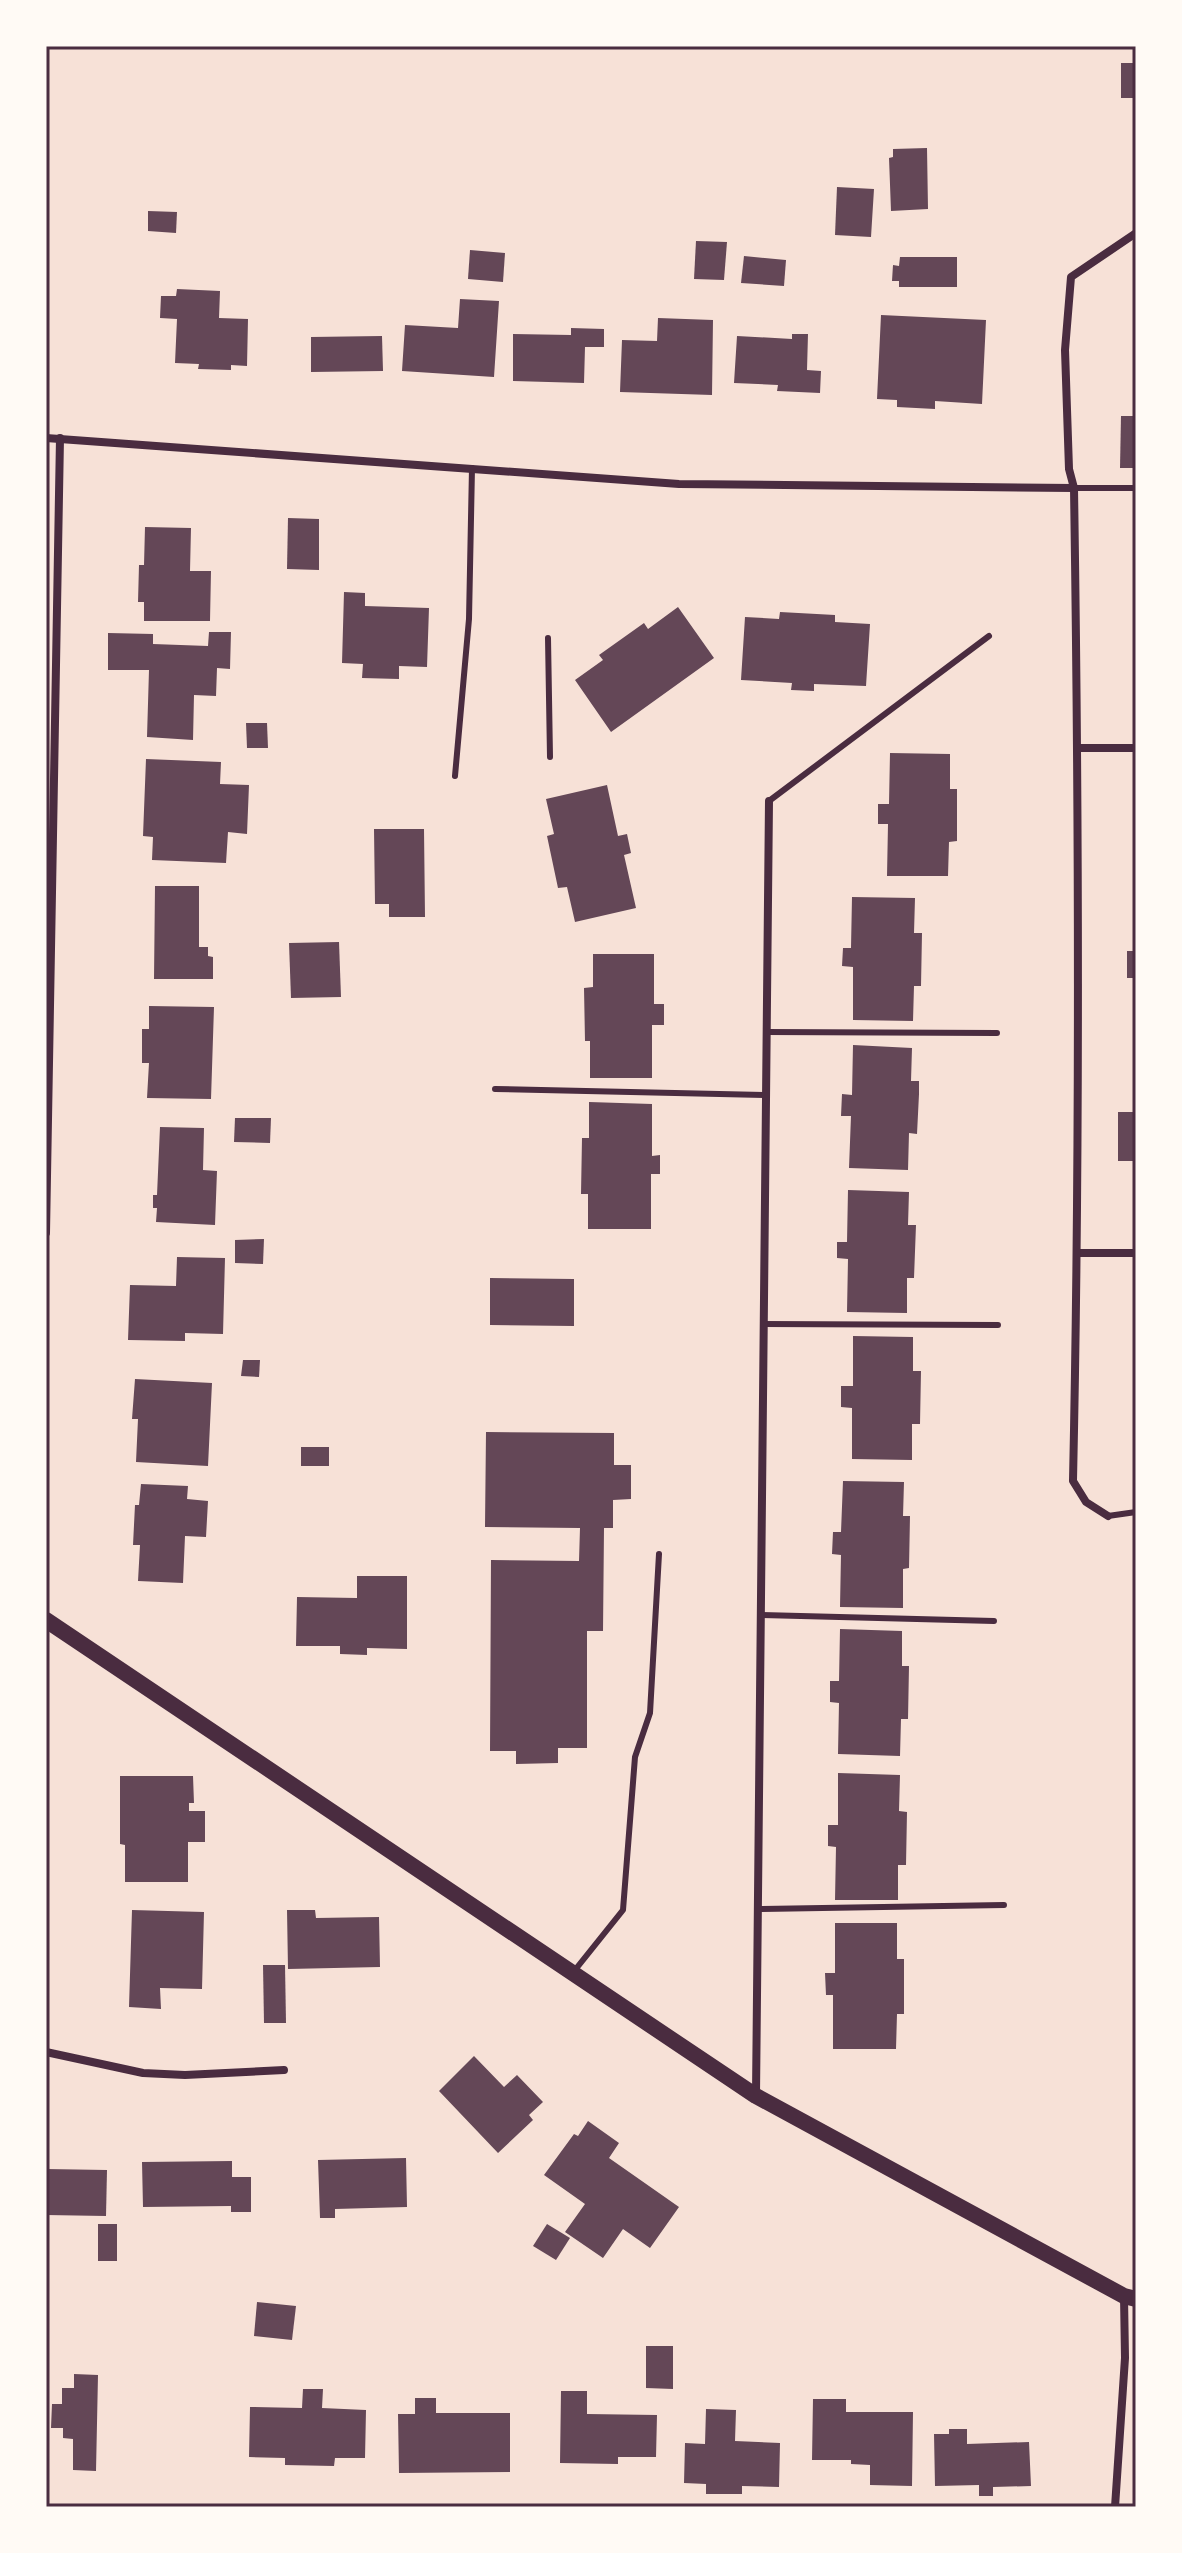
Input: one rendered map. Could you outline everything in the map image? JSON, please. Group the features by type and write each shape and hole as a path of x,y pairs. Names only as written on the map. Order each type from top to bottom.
{"main road":[{"path":"46,1620 756,2096 1130,2297"}],"street":[{"path":"1108,1516 1086,1502 1073,1481 1078,1253 1078,748 1074,488 1069,469 1065,350 1071,277 1136,233"},
{"path":"46,438 679,484 1074,488"},
{"path":"46,1233 60,438"},
{"path":"1078,748 1136,748"},
{"path":"756,2096 769,801"},
{"path":"1078,1253 1136,1253"},
{"path":"46,2052 143,2073 185,2075 284,2070"},
{"path":"1115,2507 1130,2297"}],"lane":[{"path":"455,776 469,619 472,468"},
{"path":"1074,488 1136,488"},
{"path":"769,801 989,636"},
{"path":"548,638 550,757"},
{"path":"766,1032 997,1033"},
{"path":"495,1089 766,1095"},
{"path":"763,1324 998,1325"},
{"path":"1108,1516 1136,1512"},
{"path":"572,1973 623,1910 635,1757 650,1713 659,1554"},
{"path":"761,1615 994,1621"},
{"path":"758,1909 1004,1905"}],"building":[{"path":"1121,63 1136,63 1136,98 1121,98"},
{"path":"927,148 928,209 891,211 889,158 893,157 893,149"},
{"path":"837,187 874,189 871,237 835,235"},
{"path":"148,211 177,212 176,233 148,231"},
{"path":"696,241 727,242 724,280 694,279"},
{"path":"470,250 505,253 503,282 468,279"},
{"path":"744,256 786,260 784,286 741,283"},
{"path":"900,257 957,257 957,287 899,287 899,281 892,281 893,265 899,266"},
{"path":"177,289 220,291 219,318 248,319 247,366 231,365 231,370 198,369 199,364 175,363 177,319 160,318 161,296 176,296"},
{"path":"460,299 499,301 494,377 402,371 405,325 458,328"},
{"path":"881,315 986,320 982,404 935,401 935,409 897,407 897,400 877,399"},
{"path":"658,318 713,320 712,395 620,392 622,340 657,341"},
{"path":"571,328 604,329 604,347 585,347 584,383 513,381 513,334 571,335"},
{"path":"792,334 808,334 807,370 821,371 820,393 777,391 778,385 734,383 737,336 792,339"},
{"path":"382,336 383,371 311,372 311,337"},
{"path":"1121,416 1136,416 1136,468 1120,468"},
{"path":"288,518 319,519 319,570 287,569"},
{"path":"145,527 191,528 190,571 211,571 210,621 144,621 144,602 138,602 139,565 144,565"},
{"path":"344,592 365,593 365,606 429,608 427,667 399,666 399,679 362,678 363,664 342,663"},
{"path":"678,607 714,658 611,732 575,680 603,660 599,655 644,623 648,629"},
{"path":"780,612 835,615 835,622 870,624 866,686 814,684 814,691 791,690 792,683 741,680 745,617 779,619"},
{"path":"209,632 231,632 230,669 217,668 216,696 194,695 193,740 147,737 149,670 108,670 108,633 153,634 153,644 208,646"},
{"path":"246,723 267,723 268,748 247,748"},
{"path":"890,753 950,754 950,789 957,789 957,841 949,842 948,876 887,876 888,824 878,824 878,804 889,804"},
{"path":"146,759 221,762 220,784 249,785 247,834 228,832 226,863 152,860 153,837 143,836"},
{"path":"607,785 618,836 627,834 631,853 624,855 636,908 575,922 567,887 558,888 547,836 554,834 546,799"},
{"path":"374,829 424,829 425,917 389,917 389,904 375,904"},
{"path":"155,886 199,886 199,947 208,947 208,956 213,957 213,979 154,979"},
{"path":"852,897 915,898 914,933 922,933 921,986 914,986 913,1021 853,1020 853,967 842,966 843,948 851,948"},
{"path":"339,942 341,997 291,998 289,943"},
{"path":"1127,951 1136,951 1136,978 1127,978"},
{"path":"593,954 654,954 654,1004 664,1004 664,1025 652,1025 652,1078 590,1078 590,1041 585,1041 584,988 593,987"},
{"path":"149,1006 214,1007 211,1099 147,1098 149,1063 142,1063 142,1029 149,1029"},
{"path":"853,1045 912,1048 911,1081 919,1081 919,1094 917,1134 909,1133 908,1170 849,1168 851,1116 841,1116 842,1094 852,1095"},
{"path":"589,1102 652,1104 652,1156 660,1155 660,1174 651,1174 651,1229 588,1229 588,1194 581,1194 582,1138 589,1138"},
{"path":"1118,1112 1136,1112 1136,1161 1118,1161"},
{"path":"235,1118 271,1118 270,1143 234,1142"},
{"path":"160,1127 204,1128 203,1170 217,1171 215,1225 156,1222 157,1208 153,1208 153,1195 157,1195"},
{"path":"848,1190 909,1192 908,1225 916,1225 914,1278 907,1278 907,1313 847,1312 848,1259 837,1258 837,1242 847,1242"},
{"path":"264,1239 263,1264 235,1263 235,1240"},
{"path":"177,1257 225,1258 223,1334 185,1333 185,1341 128,1340 130,1285 176,1286"},
{"path":"490,1278 574,1279 574,1326 490,1325"},
{"path":"853,1336 913,1337 913,1371 921,1371 920,1424 912,1424 912,1460 852,1459 852,1408 841,1407 841,1386 853,1386"},
{"path":"243,1360 260,1360 259,1377 241,1376"},
{"path":"135,1379 212,1383 208,1466 136,1462 138,1419 132,1419"},
{"path":"486,1432 614,1433 614,1465 631,1465 631,1499 613,1500 613,1528 604,1528 603,1631 587,1631 587,1748 558,1748 558,1763 516,1764 516,1751 490,1751 491,1560 579,1561 580,1528 485,1527"},
{"path":"301,1447 329,1447 329,1466 301,1466"},
{"path":"843,1481 904,1482 903,1516 910,1516 909,1568 903,1569 903,1608 840,1607 841,1555 832,1554 833,1532 841,1532"},
{"path":"141,1484 188,1486 187,1499 208,1501 206,1537 185,1536 183,1583 138,1581 140,1545 133,1545 135,1505 139,1505"},
{"path":"357,1576 407,1576 407,1649 367,1648 367,1655 340,1654 340,1646 296,1646 297,1597 357,1598"},
{"path":"840,1629 902,1631 902,1666 909,1666 908,1719 901,1719 900,1756 838,1754 839,1703 830,1702 830,1681 839,1681"},
{"path":"838,1773 900,1775 899,1811 907,1812 906,1865 898,1865 898,1900 835,1900 836,1847 828,1846 828,1825 838,1825"},
{"path":"120,1776 193,1776 194,1803 189,1803 189,1811 205,1811 205,1842 188,1842 188,1882 125,1882 125,1845 120,1844"},
{"path":"132,1910 204,1912 202,1989 160,1988 161,2009 129,2007"},
{"path":"287,1910 315,1910 316,1918 379,1917 380,1967 288,1969"},
{"path":"835,1923 897,1923 897,1959 904,1959 904,2014 897,2014 896,2049 833,2049 833,1995 826,1995 825,1973 835,1973"},
{"path":"263,1965 285,1965 286,2023 264,2023"},
{"path":"474,2056 504,2087 517,2075 543,2102 529,2115 533,2120 498,2153 439,2091"},
{"path":"588,2121 619,2143 609,2158 679,2207 650,2248 623,2229 603,2258 565,2232 585,2204 544,2175 574,2134 578,2136"},
{"path":"406,2158 407,2207 335,2209 335,2218 320,2218 318,2160"},
{"path":"232,2161 232,2177 251,2177 251,2212 231,2212 231,2206 143,2207 142,2162"},
{"path":"46,2169 107,2170 106,2216 46,2215"},
{"path":"98,2224 117,2224 117,2261 98,2261"},
{"path":"547,2224 570,2238 556,2260 533,2246"},
{"path":"257,2302 296,2306 292,2340 254,2336"},
{"path":"646,2346 673,2346 673,2389 646,2388"},
{"path":"74,2374 98,2375 96,2471 73,2470 73,2439 63,2438 63,2428 51,2428 52,2404 62,2404 62,2388 74,2388"},
{"path":"303,2389 323,2389 322,2408 366,2410 365,2458 335,2458 334,2466 285,2465 285,2458 249,2457 250,2407 302,2408"},
{"path":"561,2391 587,2391 587,2414 657,2415 656,2457 618,2457 618,2464 560,2463"},
{"path":"415,2398 436,2398 436,2413 510,2413 510,2472 399,2473 398,2414 415,2414"},
{"path":"813,2399 846,2399 846,2412 913,2412 912,2486 870,2485 870,2465 851,2464 851,2460 812,2460"},
{"path":"706,2409 736,2410 735,2441 780,2443 779,2487 742,2486 742,2494 706,2494 706,2484 684,2483 685,2443 705,2444"},
{"path":"949,2429 967,2429 967,2444 1029,2442 1031,2486 993,2487 993,2496 979,2496 979,2485 935,2486 934,2434 949,2434"}]}
